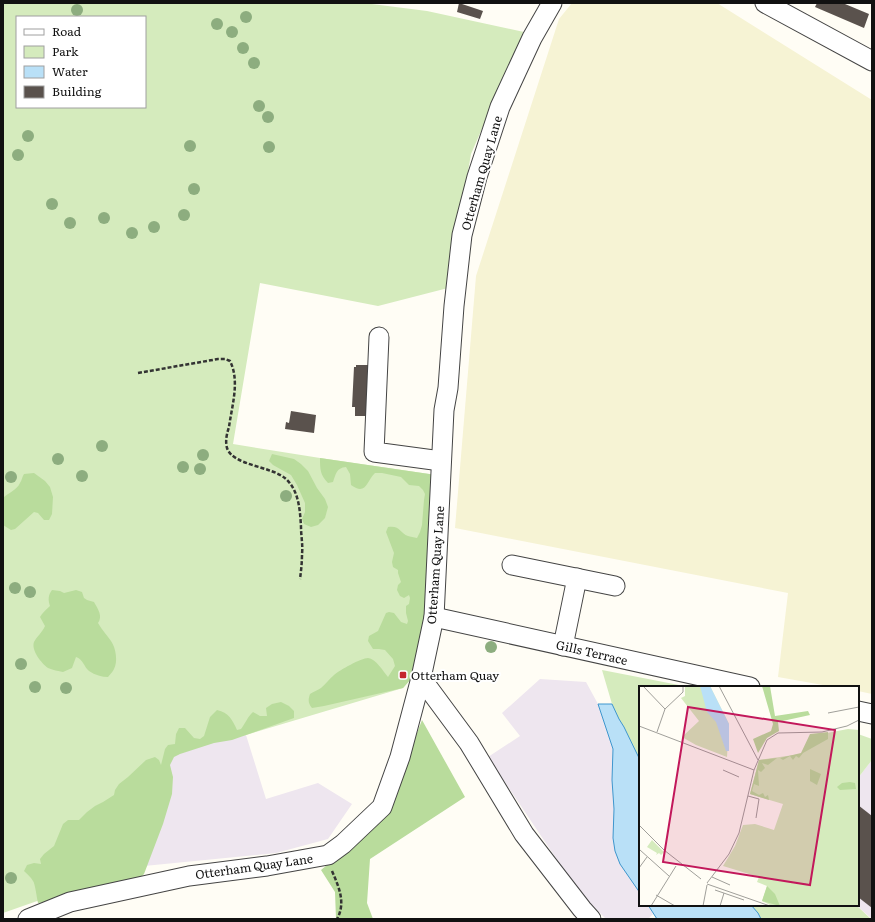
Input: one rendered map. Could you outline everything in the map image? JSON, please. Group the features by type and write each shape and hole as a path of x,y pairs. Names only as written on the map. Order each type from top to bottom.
{"street":[{"name":"Otterham Quay Lane","path":"28,919 70,902 189,876 267,866 328,855 343,844 382,807 400,757 421,678 434,617 444,410 448,388 454,306 462,236 477,177 500,107 532,38 552,3"},
{"path":"765,3 872,61"},
{"path":"379,337 374,452 441,461"},
{"path":"512,565 615,586"},
{"path":"563,646 578,578"},
{"name":"Gills Terrace","path":"434,617 745,686"},
{"path":"421,678 469,743 524,834 591,919"},
{"path":"859,711 872,714"}],"path":[{"path":"138,372 212,360 225,359 230,361 235,376 235,392 227,437 228,448 233,456 242,461 272,470 285,478 294,490 299,505 302,554 300,579"},
{"path":"328,855 339,888 342,904 340,914 337,919"}],"shaded area":[{"path":"572,3 717,3 872,100 872,694 859,691 859,686 828,686 778,677 788,593 455,528 476,276 559,19"},
{"path":"540,679 586,682 598,704 613,749 612,780 614,809 639,889 639,906 649,906 653,914 648,919 606,919 578,891 488,757 520,736 502,713"},
{"path":"246,735 266,799 318,783 352,804 328,839 276,853 134,867 171,753"},
{"path":"872,760 872,919 857,906 859,906 859,777"}],"green space":[{"path":"3,3 364,3 427,11 524,32 471,154 448,288 378,306 260,283 233,444 436,475 410,680 403,688 246,735 171,753 134,867 3,913"},
{"path":"272,454 294,459 308,471 325,499 328,507 325,518 318,525 311,527 304,524 302,519 305,512 305,503 297,485 291,475 273,465 269,461"},
{"path":"320,458 436,475 426,616 414,671 410,680 403,688 312,708 309,701 310,694 321,688 341,670 368,658 374,661 388,677 395,666 393,659 385,650 373,649 368,641 369,636 378,631 386,613 394,613 401,622 407,624 408,621 406,606 409,604 410,598 409,595 404,598 400,596 397,590 398,585 401,582 398,570 393,567 392,562 394,553 386,532 388,527 395,527 405,535 417,538 422,525 425,494 419,486 409,485 401,477 382,473 375,473 363,488 356,488 351,485 350,474 346,467 338,470 333,482 328,483 321,472"},
{"path":"34,473 45,481 50,487 53,497 52,514 49,520 44,520 38,513 34,512 15,529 11,530 3,525 3,498 17,488 24,474"},
{"path":"52,590 64,593 76,590 82,592 84,598 87,600 94,602 100,615 98,623 113,644 115,651 115,666 108,677 98,676 89,671 80,659 76,657 72,668 63,672 48,668 37,656 33,645 45,626 40,617 50,606 49,598"},
{"path":"602,670 684,686 639,686 639,892 620,864 615,851 613,838 613,749 598,704 612,704"},
{"path":"281,702 289,706 294,711 294,718 232,740 214,743 174,757 170,765 173,777 172,794 163,824 144,874 140,878 38,903 34,882 24,871 27,865 34,863 41,864 40,859 54,846 63,824 68,820 79,820 95,806 114,795 119,784 146,760 155,757 159,760 161,765 165,749 168,745 175,744 176,734 179,728 185,728 194,738 200,739 204,736 210,717 217,710 230,717 237,730 241,729 253,712 260,716 267,716 266,708 272,704"},
{"path":"422,720 465,797 370,859 367,903 373,919 336,919 335,892 321,870 384,818"},
{"path":"859,734 872,739 872,760 859,777"},
{"path":"649,906 857,906 871,919 657,919"}],"water":[{"path":"598,704 612,704 639,758 639,892 620,864 615,851 613,838 613,749"},
{"path":"649,906 752,906 761,919 657,919"}],"building":[{"path":"459,3 483,11 480,19 457,12"},
{"path":"817,3 846,3 845,4 869,14 864,28 815,7"},
{"path":"356,365 371,365 369,416 355,416 355,407 352,407 354,367 356,367"},
{"path":"291,411 316,415 314,433 285,429 286,422 289,423"},
{"path":"859,806 872,816 872,908 859,898"}],"place":[{"name":"Otterham Quay","path":"403,675"}]}
